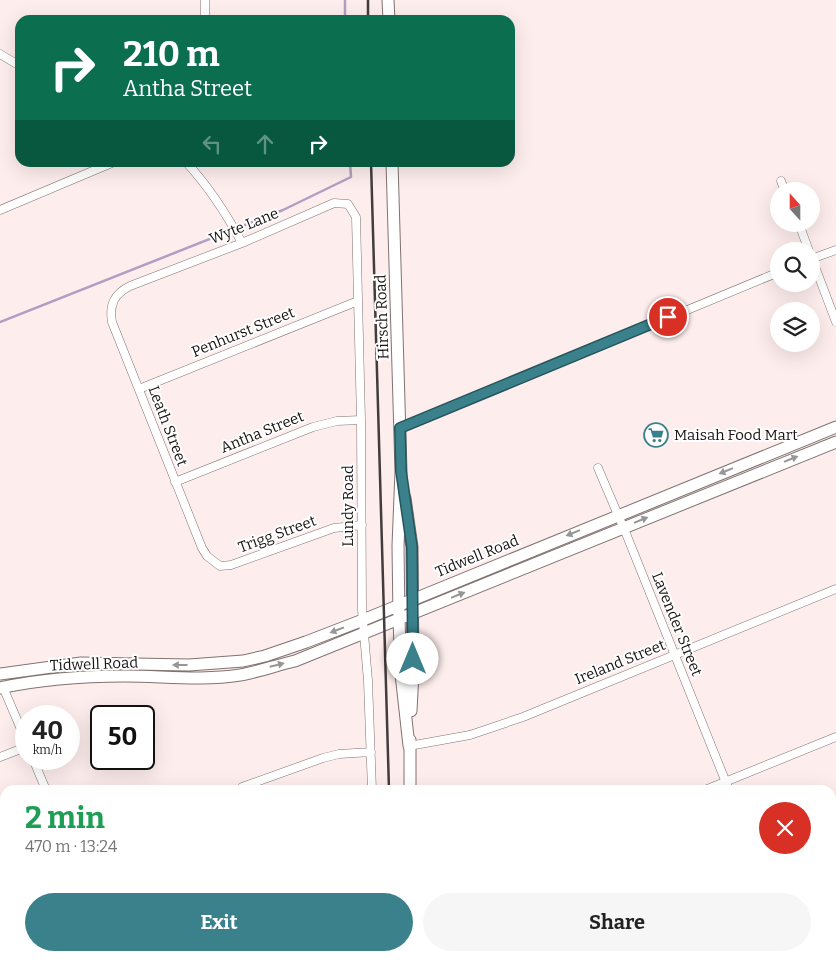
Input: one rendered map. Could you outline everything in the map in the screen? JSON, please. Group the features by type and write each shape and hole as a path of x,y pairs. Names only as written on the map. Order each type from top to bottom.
{"main road":[{"path":"388,0 389,15"},
{"name":"Hirsch Road","path":"392,167 401,471 398,605 401,674 409,746"},
{"name":"Tidwell Road","path":"2,688 25,682 126,670 243,661 265,656 363,620 836,427"},
{"name":"Tidwell Road","path":"0,674 81,663 126,670 209,678 244,674 295,660 364,634 836,442"},
{"path":"746,463 751,475"},
{"name":"Hirsch Road","path":"401,471 412,547 413,672 409,746 410,785"},
{"path":"532,550 537,563"},
{"path":"243,661 244,674"}],"street":[{"path":"205,0 205,15"},
{"path":"0,54 15,63"},
{"path":"0,210 93,167"},
{"path":"190,167 203,181 229,220 239,239"},
{"name":"Wyte Lane","path":"131,285 239,239 334,203 348,204 356,216 356,222"},
{"name":"Lundy Road","path":"356,222 361,420 363,620 372,785"},
{"path":"820,254 836,250"},
{"path":"400,428 770,276"},
{"path":"820,280 836,322"},
{"name":"Leath Street","path":"131,285 118,293 112,304 110,313 112,322 175,482 207,556 220,566 231,565"},
{"name":"Penhurst Street","path":"139,389 358,300"},
{"name":"Antha Street","path":"175,482 313,427 337,421 361,420"},
{"name":"Lavender Street","path":"598,468 624,528 726,785"},
{"name":"Trigg Street","path":"231,565 326,531 362,525"},
{"name":"Ireland Street","path":"409,746 470,735 523,717 836,589"},
{"path":"2,688 15,717"},
{"path":"718,785 836,737"},
{"path":"0,757 15,751"},
{"path":"250,785 323,758 340,754 371,752"},
{"path":"38,770 44,785"}],"waterway":[{"path":"345,0 345,15"},
{"path":"0,322 283,210 351,177 350,167"}],"railway":[{"path":"368,0 368,15"},
{"path":"371,167 389,785"}],"place":[{"name":"Maisah Food Mart","path":"656,435"}],"route":[{"path":"413,659 412,547 401,471 400,428 668,317"}]}
